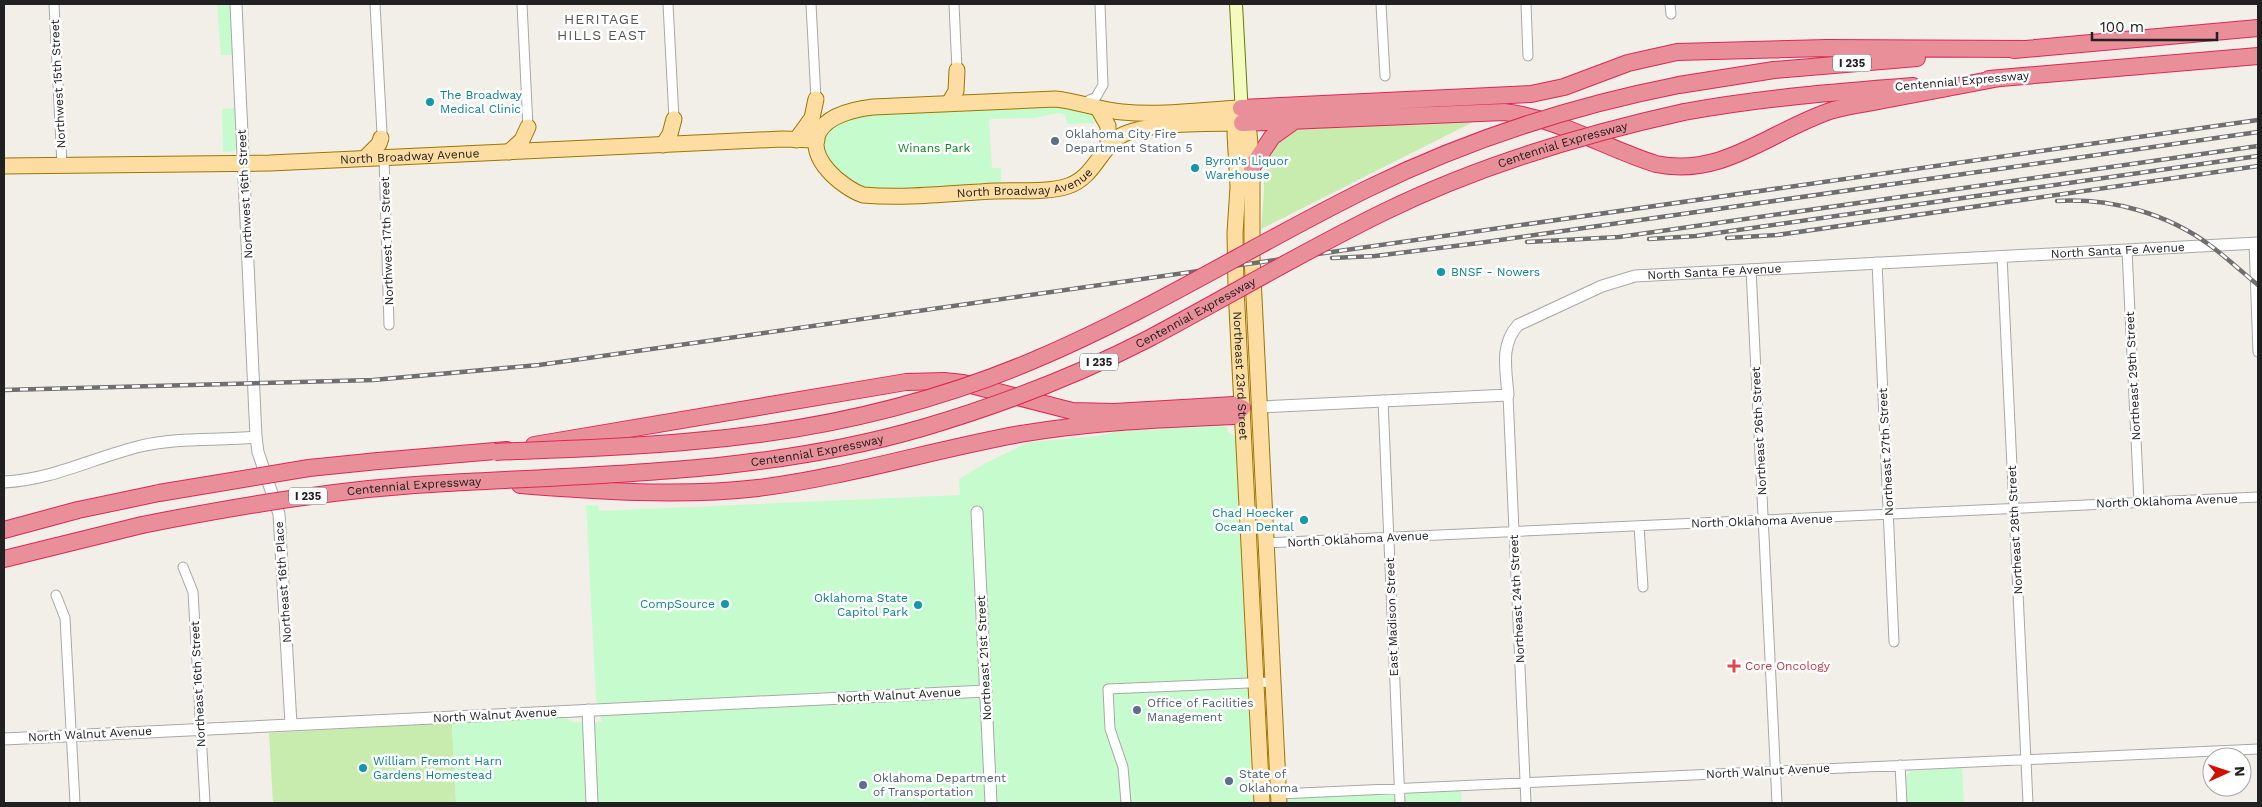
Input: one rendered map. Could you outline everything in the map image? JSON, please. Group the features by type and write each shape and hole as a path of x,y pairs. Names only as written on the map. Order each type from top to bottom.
{"highway":[{"name":"Centennial Expressway","path":"4,530 78,510 159,493 308,468 414,457 675,443 753,435 842,419 952,389 1030,362 1109,327 1369,188 1425,162 1486,138 1603,101 1679,85 1774,70 2258,28"},
{"path":"1242,116 1531,94 1572,84 1628,62 1677,52 1827,48 2025,49"},
{"name":"Centennial Expressway","path":"4,559 142,525 314,496 383,488 665,471 748,464 845,447 920,428 1001,403 1089,367 1145,340 1384,212 1455,181 1546,147 1618,127 1684,112 1781,97 2258,56"},
{"path":"1242,116 1294,122 1484,112 1518,114 1564,127 1644,160 1671,167 1691,168 1723,161 1805,120 1835,110 2000,78"},
{"path":"1252,167 1272,137 1294,122"},
{"path":"476,482 589,490 728,490 794,483 1020,434 1109,422 1234,416 1242,408 1234,405 1114,412 1080,411 1056,408 963,383 944,381 906,382 495,452"}],"main road":[{"path":"817,140 819,132 827,124 859,108 1055,99 1082,104 1099,110 1242,116 1236,4"},
{"path":"949,103 956,91 957,70"},
{"path":"796,140 812,118 816,99"},
{"path":"1099,110 1108,126 1108,147"},
{"name":"North Broadway Avenue","path":"4,166 244,163 817,140 823,164 844,187 863,195 1055,189 1069,186 1083,177 1092,169 1116,138 1127,132 1142,128 1242,116"},
{"name":"Northeast 23rd Street","path":"1242,116 1250,133 1252,167 1252,256 1279,799"},
{"name":"Northeast 23rd Street","path":"1242,116 1235,133 1238,187 1235,233 1236,288 1262,803"},
{"path":"663,145 670,134 674,119"},
{"path":"509,152 522,140 528,126"},
{"path":"365,158 378,146 381,138"},
{"path":"1242,408 1260,407"}],"street":[{"name":"Northwest 15th Street","path":"54,4 62,165"},
{"name":"Northwest 16th Street","path":"236,4 255,384"},
{"path":"376,4 381,138"},
{"path":"522,4 528,126"},
{"path":"668,4 674,119"},
{"path":"811,4 816,99"},
{"path":"954,4 957,70"},
{"path":"1082,104 1096,97 1103,85 1104,68 1100,4"},
{"path":"1381,4 1385,76"},
{"path":"1526,4 1528,56"},
{"path":"1670,4 1671,14"},
{"name":"Northwest 17th Street","path":"384,157 389,325"},
{"path":"2256,243 2258,352"},
{"name":"North Santa Fe Avenue","path":"1508,395 1506,345 1514,330 1524,321 1624,277 2256,243"},
{"name":"Northeast 29th Street","path":"2127,250 2139,502"},
{"name":"Northeast 28th Street","path":"2002,256 2028,803"},
{"name":"Northeast 27th Street","path":"1877,262 1894,642"},
{"name":"Northeast 26th Street","path":"1751,269 1777,803"},
{"name":"Northeast 16th Place","path":"255,384 258,452 280,521 291,724"},
{"path":"1260,407 1508,395"},
{"name":"Northeast 24th Street","path":"1508,395 1526,803"},
{"name":"East Madison Street","path":"1383,400 1400,803"},
{"path":"4,482 56,473 127,449 157,442 256,437"},
{"name":"North Oklahoma Avenue","path":"1266,543 2258,497"},
{"name":"Northeast 21st Street","path":"977,512 991,803"},
{"path":"1639,526 1642,587"},
{"name":"Northeast 16th Street","path":"184,567 192,592 205,803"},
{"path":"56,595 65,618 75,803"},
{"path":"1126,803 1123,768 1110,729 1108,689 1273,682"},
{"name":"North Walnut Avenue","path":"4,738 986,691"},
{"path":"588,710 592,803"},
{"name":"North Walnut Avenue","path":"1279,799 1400,788 2258,749"},
{"path":"1900,765 1902,803"}],"green space":[{"path":"217,4 230,4 232,55 221,55"},
{"name":"Winans Park","path":"1044,104 1077,107 1095,115 1097,120 1094,123 1067,124 1065,115 1059,113 1034,118 991,119 989,121 992,168 1001,168 1001,180 998,185 873,191 856,186 830,163 825,152 825,139 830,129 859,114"},
{"path":"235,108 236,148 234,151 223,152 222,109"},
{"path":"1481,118 1261,229 1264,174 1267,157 1270,150 1279,140 1297,128"},
{"name":"Oklahoma State Capitol Park","path":"1224,425 1228,428 1228,432 1236,437 1253,803 456,803 452,723 565,717 573,722 602,722 596,699 586,505 598,506 599,511 960,495 959,479 984,464 1029,442 1098,436 1121,430"},
{"name":"William Fremont Harn Gardens Homestead","path":"452,723 456,803 273,803 269,733"},
{"path":"1962,767 1964,803 1907,803 1906,776 1911,771"},
{"path":"1461,790 1462,803 1285,803 1291,798"}],"railway":[{"path":"4,390 373,380 539,365 2258,120"},
{"path":"1332,258 1375,256 1479,243 2258,132"},
{"path":"1527,242 1619,237 2258,146"},
{"path":"1649,239 1696,236 2258,156"},
{"path":"1727,238 1777,235 2258,166"},
{"path":"2057,201 2098,202 2118,205 2157,216 2194,234 2223,255 2258,285"}],"place":[{"name":"The Broadway Medical Clinic","path":"430,102"},
{"name":"Oklahoma City Fire Department Station 5","path":"1055,141"},
{"name":"Byron's Liquor Warehouse","path":"1195,168"},
{"name":"BNSF - Nowers","path":"1441,272"},
{"name":"Chad Hoecker Ocean Dental","path":"1304,520"},
{"name":"CompSource","path":"725,604"},
{"name":"Oklahoma State Capitol Park","path":"918,605"},
{"name":"Core Oncology","path":"1734,666"},
{"name":"Office of Facilities Management","path":"1137,710"},
{"name":"William Fremont Harn Gardens Homestead","path":"363,768"},
{"name":"State of Oklahoma","path":"1229,781"},
{"name":"Oklahoma Department of Transportation","path":"863,785"}],"district":[{"name":"HERITAGE HILLS EAST","path":"602,28"}]}
